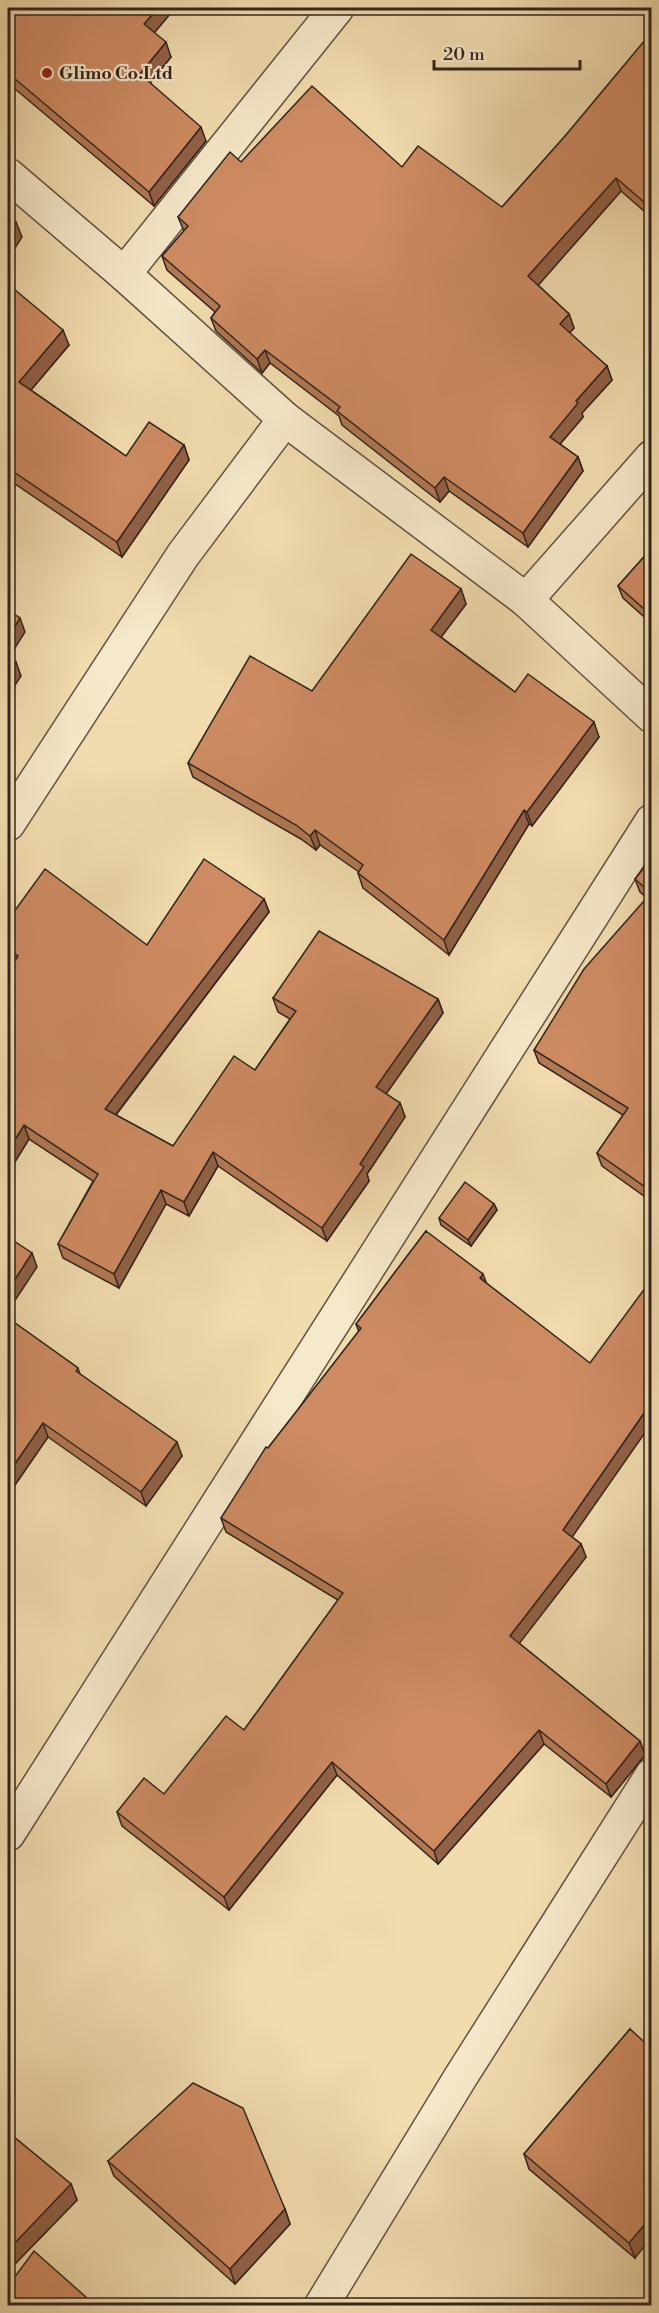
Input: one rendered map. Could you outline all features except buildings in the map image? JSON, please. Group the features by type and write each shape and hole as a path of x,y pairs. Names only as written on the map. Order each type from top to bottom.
{"street":[{"path":"124,274 337,8"},
{"path":"8,175 124,274 285,419 526,600 651,716"},
{"path":"8,824 183,555 285,419"},
{"path":"526,600 651,457"},
{"path":"8,1834 651,821"},
{"path":"321,2306 460,2078 651,1775"}],"place":[{"name":"Glimo Co.Ltd","path":"47,73"}]}
